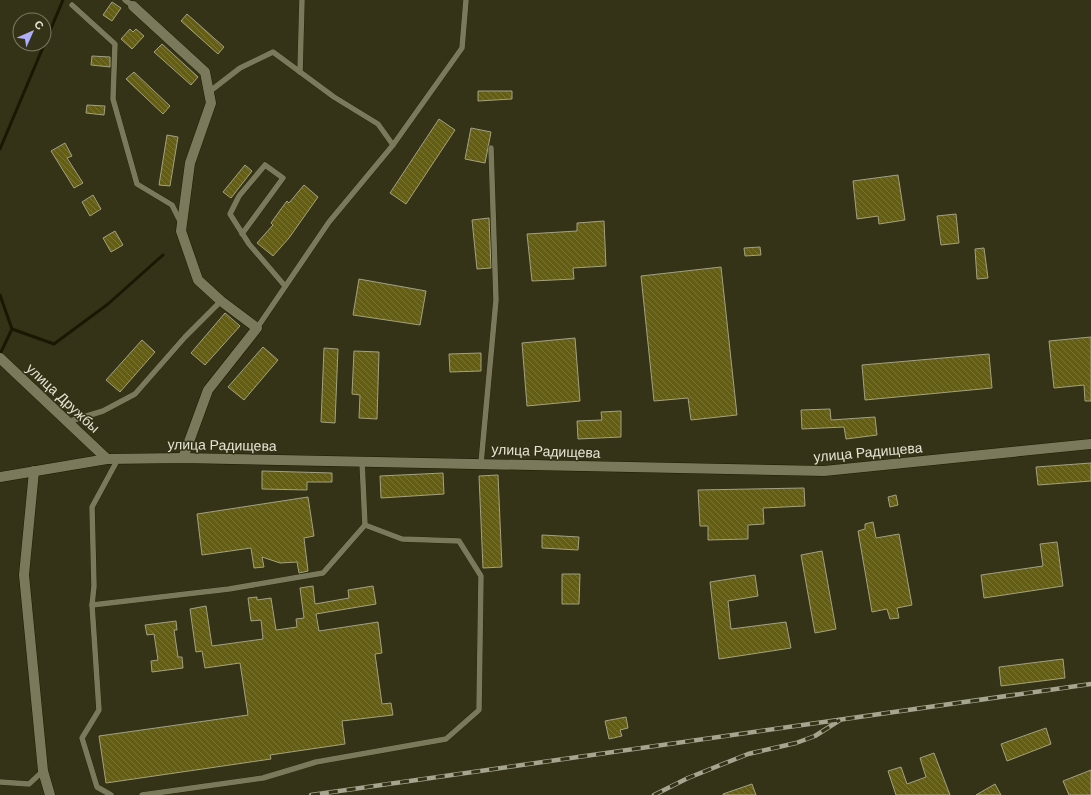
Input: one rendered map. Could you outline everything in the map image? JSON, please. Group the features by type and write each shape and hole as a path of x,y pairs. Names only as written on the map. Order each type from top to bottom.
{"street":[{"path":"129,3 205,72 211,103 190,163 181,231 198,280 221,301 257,328 208,390 183,458"},
{"name":"улица Дружбы","path":"0,358 107,459"},
{"name":"улица Радищева","path":"0,477 107,459 183,458 481,463 651,469 824,471 1091,444"},
{"path":"34,471 24,575 43,771 50,795"}],"lane":[{"path":"300,72 302,0"},
{"path":"257,328 329,222 393,145 462,48 466,0"},
{"path":"72,5 115,44 113,99 137,184 172,205 182,225"},
{"path":"209,92 240,68 273,52 334,98 378,124 393,145"},
{"path":"481,463 496,300 491,148"},
{"path":"242,234 283,178 265,165 239,196 230,214 242,234 249,244 285,286"},
{"path":"68,422 103,411 135,394 185,337 221,301"},
{"path":"110,795 98,787 82,738 99,710 92,605 94,586 92,507 118,459"},
{"path":"92,605 229,588 323,573 365,525 362,461"},
{"path":"142,795 263,778 316,762 446,739 479,710 481,576 459,541 402,539 365,525"},
{"path":"0,782 29,784 43,771"}],"building":[{"path":"112,2 121,8 112,21 103,15"},
{"path":"187,14 224,47 218,54 181,21"},
{"path":"130,29 133,32 136,29 144,36 132,49 121,39"},
{"path":"162,44 198,77 191,85 154,52"},
{"path":"92,56 110,57 110,67 91,65"},
{"path":"134,72 170,106 163,114 126,79"},
{"path":"478,91 512,91 512,99 478,101"},
{"path":"87,105 105,106 104,115 86,113"},
{"path":"439,119 455,130 406,204 390,193"},
{"path":"471,128 491,132 485,163 465,159"},
{"path":"167,135 178,137 170,186 159,185"},
{"path":"65,143 72,156 67,158 83,183 74,188 51,151"},
{"path":"245,165 252,171 231,198 223,192"},
{"path":"898,175 905,220 879,224 878,216 857,219 853,181"},
{"path":"304,185 318,197 289,238 273,256 257,243 273,225 271,223 287,201 289,203"},
{"path":"93,195 101,209 90,216 82,202"},
{"path":"956,214 959,243 941,245 937,216"},
{"path":"489,218 491,268 477,269 472,220"},
{"path":"604,221 606,266 573,268 574,279 532,281 527,234 577,231 577,223"},
{"path":"115,231 123,245 111,252 103,238"},
{"path":"760,247 761,255 745,256 744,248"},
{"path":"984,248 988,278 977,279 975,249"},
{"path":"721,267 737,415 691,420 688,398 654,401 641,276"},
{"path":"359,279 426,291 420,325 353,315"},
{"path":"225,313 240,326 205,365 191,353"},
{"path":"1091,337 1091,401 1085,401 1084,385 1054,388 1049,341"},
{"path":"575,338 580,401 527,406 522,343"},
{"path":"142,340 155,352 120,392 106,380"},
{"path":"263,347 278,360 244,400 228,387"},
{"path":"324,348 338,349 335,423 321,422"},
{"path":"354,351 379,352 377,419 359,418 360,395 352,394"},
{"path":"481,353 481,371 450,372 449,354"},
{"path":"989,354 992,388 865,400 862,365"},
{"path":"830,409 831,420 875,417 877,435 846,439 844,427 802,429 801,410"},
{"path":"621,411 621,437 578,439 577,421 602,420 601,412"},
{"path":"1091,463 1091,481 1038,485 1036,467"},
{"path":"262,471 332,473 332,482 307,482 307,490 262,489"},
{"path":"443,473 444,494 381,498 380,476"},
{"path":"498,475 502,567 483,568 479,476"},
{"path":"804,488 805,506 763,508 764,524 748,525 748,539 708,540 708,526 700,526 698,490"},
{"path":"896,495 898,505 890,507 888,497"},
{"path":"308,497 314,536 304,538 308,571 299,573 297,562 280,563 262,557 264,567 254,568 251,548 202,555 197,514"},
{"path":"873,522 876,538 899,534 912,605 897,608 899,618 890,619 887,609 872,612 858,531 865,529 865,524"},
{"path":"542,535 579,537 578,550 542,548"},
{"path":"1057,542 1063,586 984,598 981,575 1043,566 1040,544"},
{"path":"822,551 836,629 815,633 801,555"},
{"path":"562,574 580,574 579,604 562,604"},
{"path":"755,575 758,596 728,601 731,629 786,622 791,648 719,659 710,582"},
{"path":"313,586 315,604 349,598 348,590 373,586 376,604 316,614 319,631 378,622 382,653 375,654 382,704 391,703 393,715 342,721 345,744 270,755 271,759 106,783 99,736 248,715 240,663 205,668 202,651 196,652 190,609 206,606 212,646 263,639 261,620 251,621 248,598 257,597 257,600 271,598 276,630 297,627 296,619 304,618 300,588"},
{"path":"176,621 177,630 174,630 178,657 182,657 183,668 152,672 151,661 158,660 154,634 147,635 145,625"},
{"path":"1063,659 1065,678 1001,686 999,667"},
{"path":"626,717 628,728 620,730 622,736 609,739 605,721"},
{"path":"1046,728 1051,744 1007,761 1001,744"},
{"path":"934,753 950,795 896,795 888,771 901,767 907,784 926,777 920,758"},
{"path":"1091,770 1091,795 1069,795 1063,781"},
{"path":"752,784 756,795 723,795 723,794"},
{"path":"995,784 1001,795 976,795"}],"waterway":[{"path":"0,149 63,0"},
{"path":"12,329 54,344 108,304 163,255"},
{"path":"0,295 12,329 0,354"}],"railway":[{"path":"311,795 1091,684"},
{"path":"654,795 688,778 748,754 796,743 815,736 840,720"}]}
